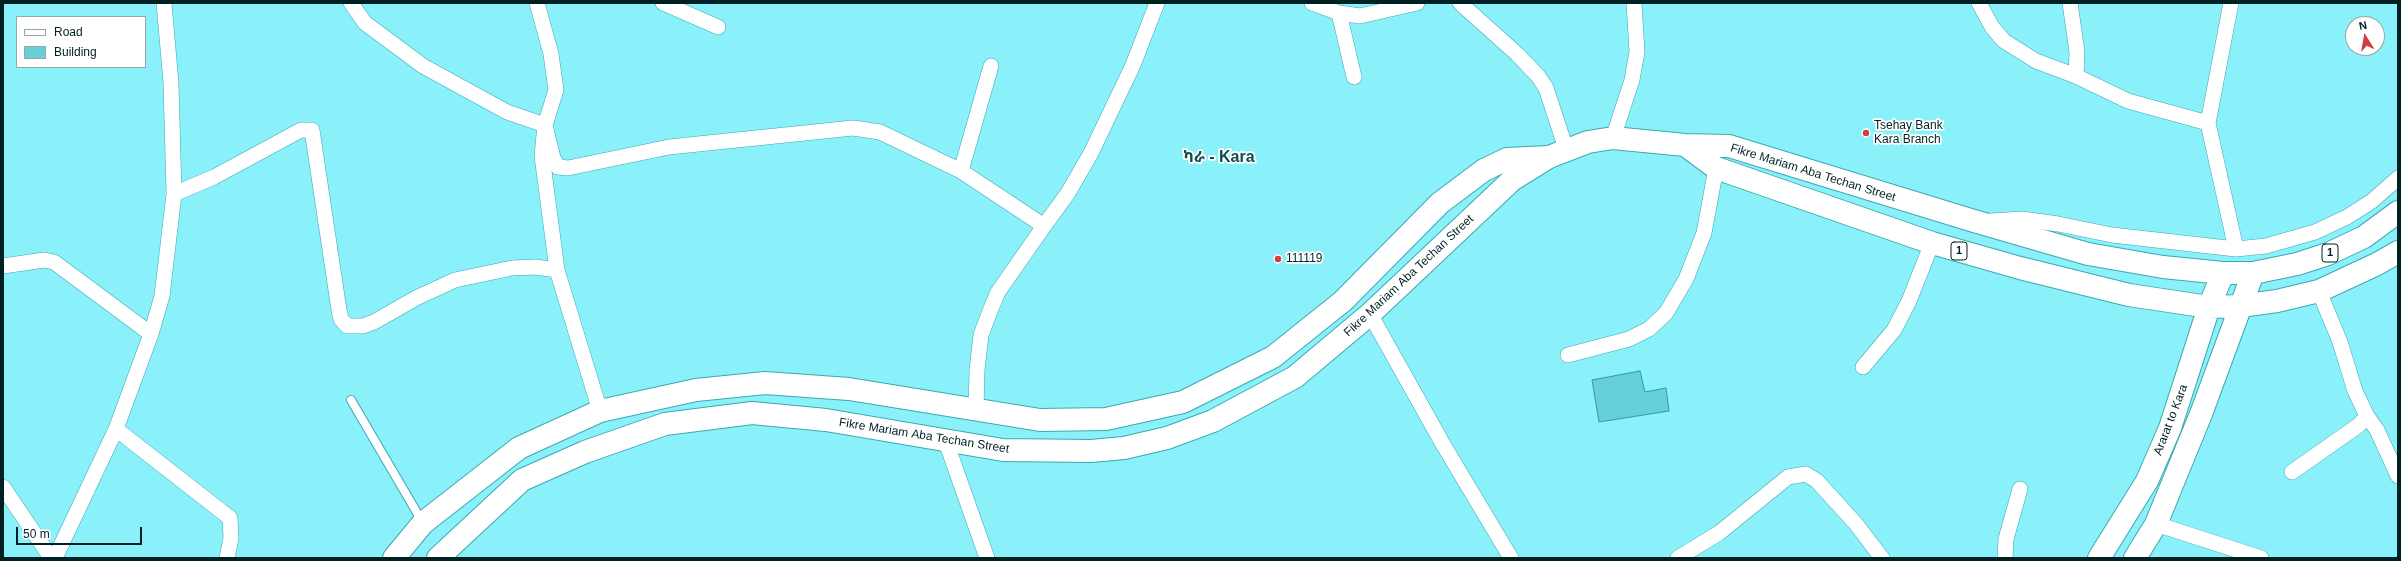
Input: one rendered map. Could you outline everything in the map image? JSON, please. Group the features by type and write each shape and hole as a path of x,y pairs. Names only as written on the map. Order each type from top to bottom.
{"main road":[{"name":"Fikre Mariam Aba Techan Street","path":"438,558 522,480 585,452 665,424 752,413 826,420 1003,450 1092,451 1124,448 1167,438 1213,422 1295,377 1370,314 1512,180 1558,153 1588,142 1613,138 1685,145 1729,146 1974,221 2088,254 2163,267 2223,273 2253,273 2297,264 2328,254 2364,237 2398,212"},
{"name":"Fikre Mariam Aba Techan Street","path":"1685,145 1716,168 1932,243 2020,268 2129,295 2209,307 2241,306 2319,291 2377,264 2398,252"},
{"path":"394,558 423,524 519,448 600,411 696,390 766,384 849,389 1040,420 1106,419 1183,402 1273,357 1343,301 1440,203 1484,170 1507,159 1558,153"},
{"name":"Ararat to Kara","path":"2099,558 2147,481 2172,421 2209,307 2223,273"},
{"name":"Ararat to Kara","path":"2135,558 2156,524 2201,414 2253,273"}],"street":[{"path":"55,558 116,430 151,334 162,296 174,194 171,83 164,3"},
{"path":"351,3 365,23 423,66 507,112 545,125"},
{"path":"537,3 551,54 556,90 545,125 542,156 543,175 557,270 600,411"},
{"path":"663,3 718,27"},
{"path":"976,409 977,370 982,335 998,292 1068,193 1091,154 1133,65 1157,3"},
{"path":"1312,3 1339,13 1360,16 1417,3"},
{"path":"1460,3 1517,54 1538,76 1546,88 1558,153"},
{"path":"1613,138 1632,80 1637,52 1634,3"},
{"path":"1979,3 1992,27 2004,41 2036,61 2076,76 2128,101 2208,123"},
{"path":"2070,3 2077,52 2076,76"},
{"path":"2231,3 2208,123 2236,249"},
{"path":"1339,13 1354,77"},
{"path":"962,171 991,66"},
{"path":"545,125 553,158 558,167 568,168 669,147 853,128 880,132 962,171 1044,226"},
{"path":"174,194 214,177 301,130 312,130 339,310 341,319 347,326 363,326 374,322 455,280 512,268 535,267 557,270"},
{"path":"1568,355 1629,339 1649,328 1666,313 1686,279 1704,233 1716,168"},
{"path":"1974,221 2022,220 2058,224 2112,235 2236,249 2266,246 2315,232 2347,217 2372,201 2398,178"},
{"path":"1863,367 1894,330 1909,301 1932,243"},
{"path":"3,266 44,260 54,262 151,334"},
{"path":"2319,291 2340,342 2355,391 2367,416 2377,430 2398,476"},
{"path":"1370,314 1444,446 1511,558"},
{"path":"2292,472 2359,425 2367,416"},
{"path":"116,430 230,518 231,538 227,558"},
{"path":"945,439 987,558"},
{"path":"1678,558 1719,533 1788,477 1806,474 1817,481 1856,524 1882,558"},
{"path":"3,487 51,558"},
{"path":"2004,558 2006,539 2020,489"},
{"path":"2156,524 2261,558"}],"lane":[{"path":"351,400 423,524"}],"building":[{"path":"1640,371 1645,392 1666,388 1669,411 1599,422 1592,380"}],"place":[{"name":"Tsehay Bank Kara Branch","path":"1866,133"},
{"name":"111119","path":"1278,259"}],"district":[{"name":"ካራ - Kara","path":"1219,158"}]}
